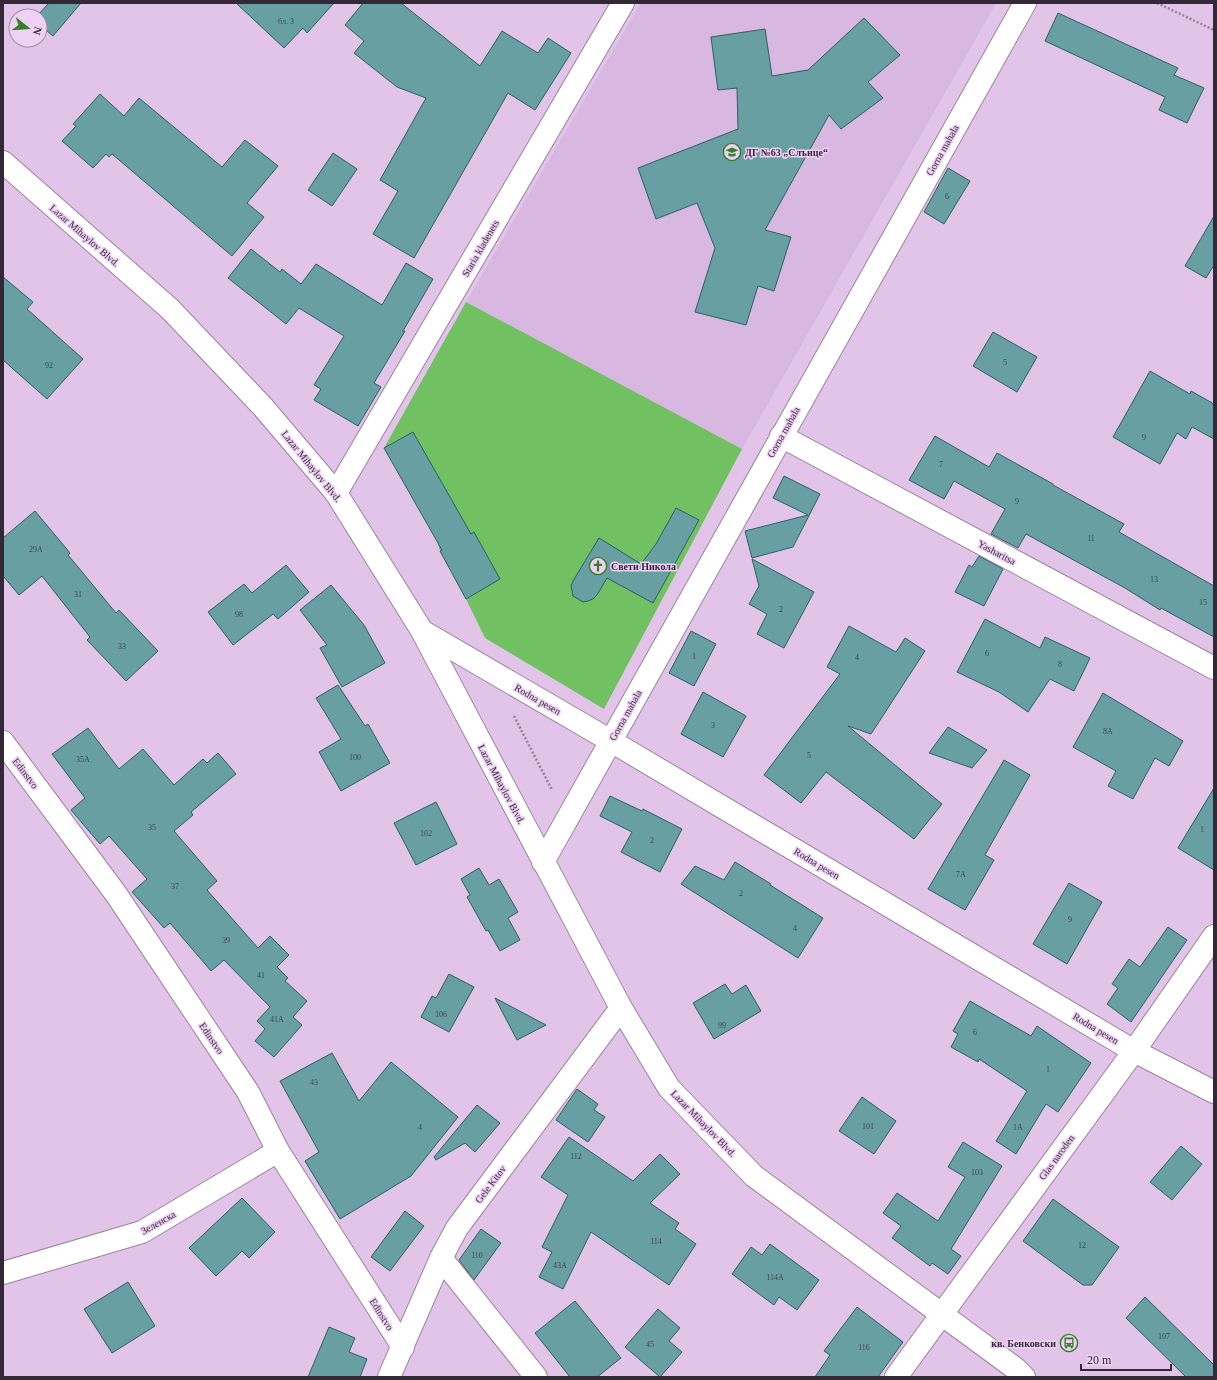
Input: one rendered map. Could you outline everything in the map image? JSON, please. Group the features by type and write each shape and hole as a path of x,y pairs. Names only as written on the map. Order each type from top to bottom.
{"street":[{"name":"Staria kladenets","path":"336,493 623,3"},
{"name":"Gorna mahala","path":"543,862 1025,3"},
{"name":"Lazar Mihaylov Blvd.","path":"3,162 170,309 263,407 336,493 422,631 621,1008 669,1088 754,1176 1025,1374"},
{"name":"Yasharitsa","path":"781,436 1214,668"},
{"name":"Rodna pesen","path":"422,631 611,741 1134,1051 1214,1092"},
{"name":"Edinstvo","path":"3,742 116,894 248,1092 278,1151 403,1347"},
{"name":"Glas naroden","path":"896,1377 1134,1051 1214,936"},
{"name":"Gele Kitov","path":"389,1377 441,1258 457,1228 621,1008"},
{"name":"Зеленска","path":"3,1273 142,1232 278,1151"},
{"path":"441,1258 536,1377"}],"path":[{"path":"1157,3 1214,30"},
{"path":"513,714 567,819"}],"shaded area":[{"name":"ДГ №63 „Слънце“","path":"641,3 996,3 742,449 466,302"}],"green space":[{"path":"466,302 742,449 604,709 485,638 440,551 437,541 384,448"}],"building":[{"path":"49,3 81,3 53,36 48,32 48,8 44,8"},
{"path":"236,3 334,3 307,33 303,28 284,48"},
{"path":"363,3 401,3 480,66 502,31 538,53 548,38 571,53 535,110 508,93 414,258 373,234 398,191 380,180 426,98 397,87 354,53 364,41 345,25"},
{"path":"1058,13 1178,68 1174,75 1204,88 1187,123 1159,110 1165,97 1045,41"},
{"path":"864,18 900,55 868,82 883,98 841,129 829,115 765,230 791,237 774,291 758,286 746,325 695,312 715,248 697,203 656,219 638,168 738,129 737,88 718,90 711,37 765,29 772,76 808,70"},
{"path":"100,94 124,116 139,98 222,167 245,140 278,166 247,203 264,217 232,256 112,154 109,157 106,154 93,168 62,141 76,126 73,124"},
{"path":"333,153 357,169 332,206 308,190"},
{"path":"948,168 970,181 944,224 924,212"},
{"path":"1214,216 1214,265 1206,278 1185,266"},
{"path":"251,249 280,272 282,269 301,284 316,264 382,305 406,263 433,279 403,331 405,331 374,383 381,387 358,426 314,400 321,389 314,385 344,336 299,308 286,324 228,278"},
{"path":"3,277 33,302 27,309 83,359 47,399 3,360"},
{"path":"993,332 1037,357 1017,392 973,366"},
{"path":"1150,371 1190,394 1191,391 1214,404 1214,439 1192,427 1186,439 1177,433 1160,464 1113,437"},
{"path":"413,432 471,534 474,532 500,579 466,599 440,551 442,550 384,448"},
{"path":"935,436 989,467 997,453 1124,524 1119,532 1214,586 1214,637 1161,608 1160,610 1125,588 1026,534 1018,548 991,534 1005,509 954,481 944,499 909,480"},
{"path":"784,476 820,494 793,547 752,558 745,531 808,515 773,498"},
{"path":"676,508 699,520 653,603 607,578 593,599 583,602 573,596 571,586 573,581 599,538 641,564 656,544"},
{"path":"35,511 70,553 68,555 116,613 119,610 158,651 126,681 87,640 90,637 42,576 19,595 3,576 3,538"},
{"path":"979,556 1003,569 984,606 955,592 969,565 972,567"},
{"path":"752,559 814,592 784,648 757,634 767,614 749,604 759,586"},
{"path":"286,565 309,592 278,619 273,614 233,645 208,612 244,584 252,593"},
{"path":"331,585 364,625 385,663 342,687 320,648 327,645 300,610"},
{"path":"985,619 1040,648 1045,637 1090,658 1074,691 1050,679 1028,712 999,692 957,672"},
{"path":"849,626 896,652 905,638 925,651 871,734 848,726 942,804 914,839 826,772 801,803 764,775 840,674 827,667"},
{"path":"691,631 716,644 694,686 669,673"},
{"path":"338,685 365,726 368,724 390,763 341,791 319,752 341,739 316,698"},
{"path":"703,692 746,716 723,757 681,734"},
{"path":"1103,693 1183,741 1169,766 1155,758 1133,799 1108,786 1116,771 1073,747"},
{"path":"948,727 987,750 972,768 929,753"},
{"path":"88,728 119,769 143,749 174,785 203,759 207,763 218,753 236,774 191,812 193,815 174,831 217,881 207,890 258,948 270,936 289,955 277,967 288,978 285,981 307,1001 293,1017 302,1025 274,1057 255,1041 265,1029 257,1021 270,1007 224,960 211,971 170,923 164,928 132,892 147,879 109,836 100,844 71,810 85,798 52,754"},
{"path":"1004,760 1030,775 985,855 994,860 965,910 928,889"},
{"path":"1214,788 1214,870 1178,848"},
{"path":"610,796 642,811 643,809 682,829 660,872 621,852 632,832 600,816"},
{"path":"436,802 457,844 416,865 394,823"},
{"path":"735,862 823,918 798,958 681,884 695,866 724,880"},
{"path":"479,868 489,885 499,879 518,912 508,918 520,940 500,951 488,930 486,931 467,897 470,895 461,879"},
{"path":"1069,883 1102,902 1067,964 1033,944"},
{"path":"1168,927 1187,940 1131,1022 1107,1004 1118,988 1112,984 1129,959 1140,967"},
{"path":"449,974 474,987 449,1032 421,1017 432,996 436,998"},
{"path":"725,984 732,994 746,985 761,1011 714,1039 693,1003"},
{"path":"495,998 546,1025 517,1040"},
{"path":"970,1001 1031,1036 1037,1026 1091,1063 1058,1112 1046,1104 1016,1154 996,1141 1027,1091 979,1059 978,1062 951,1047 958,1034 953,1031"},
{"path":"332,1053 359,1101 391,1062 458,1117 411,1176 340,1219 305,1161 319,1152 280,1081"},
{"path":"577,1089 598,1104 594,1110 605,1117 588,1142 556,1120"},
{"path":"862,1097 896,1121 874,1154 839,1131"},
{"path":"477,1105 500,1123 475,1152 465,1143 436,1160 434,1157"},
{"path":"569,1137 633,1181 660,1154 680,1174 650,1203 679,1223 675,1229 696,1244 669,1285 591,1232 563,1289 539,1277 552,1252 542,1247 568,1195 541,1177"},
{"path":"963,1142 1002,1166 951,1249 961,1256 948,1274 932,1263 930,1266 892,1238 901,1226 883,1213 897,1193 938,1221 965,1177 948,1167"},
{"path":"1181,1146 1202,1164 1172,1200 1150,1182"},
{"path":"242,1198 275,1232 249,1258 242,1251 216,1276 189,1248"},
{"path":"1053,1199 1119,1247 1092,1285 1083,1285 1023,1241"},
{"path":"405,1211 424,1226 390,1271 371,1257"},
{"path":"481,1229 501,1243 474,1280 459,1260"},
{"path":"770,1244 819,1280 797,1310 779,1297 774,1305 732,1274 751,1247 762,1255"},
{"path":"128,1282 155,1326 112,1353 84,1309"},
{"path":"1145,1297 1214,1365 1214,1377 1186,1377 1126,1318"},
{"path":"575,1301 621,1358 597,1377 570,1377 535,1333"},
{"path":"857,1307 903,1342 878,1377 815,1377 830,1355 824,1351"},
{"path":"658,1309 680,1328 669,1341 682,1352 660,1377 625,1347"},
{"path":"329,1327 355,1338 349,1352 367,1359 360,1377 308,1377"}],"place":[{"name":"ДГ №63 „Слънце“","path":"732,152"},
{"name":"Свети Никола","path":"598,566"},
{"name":"кв. Бенковски","path":"1069,1343"}]}
